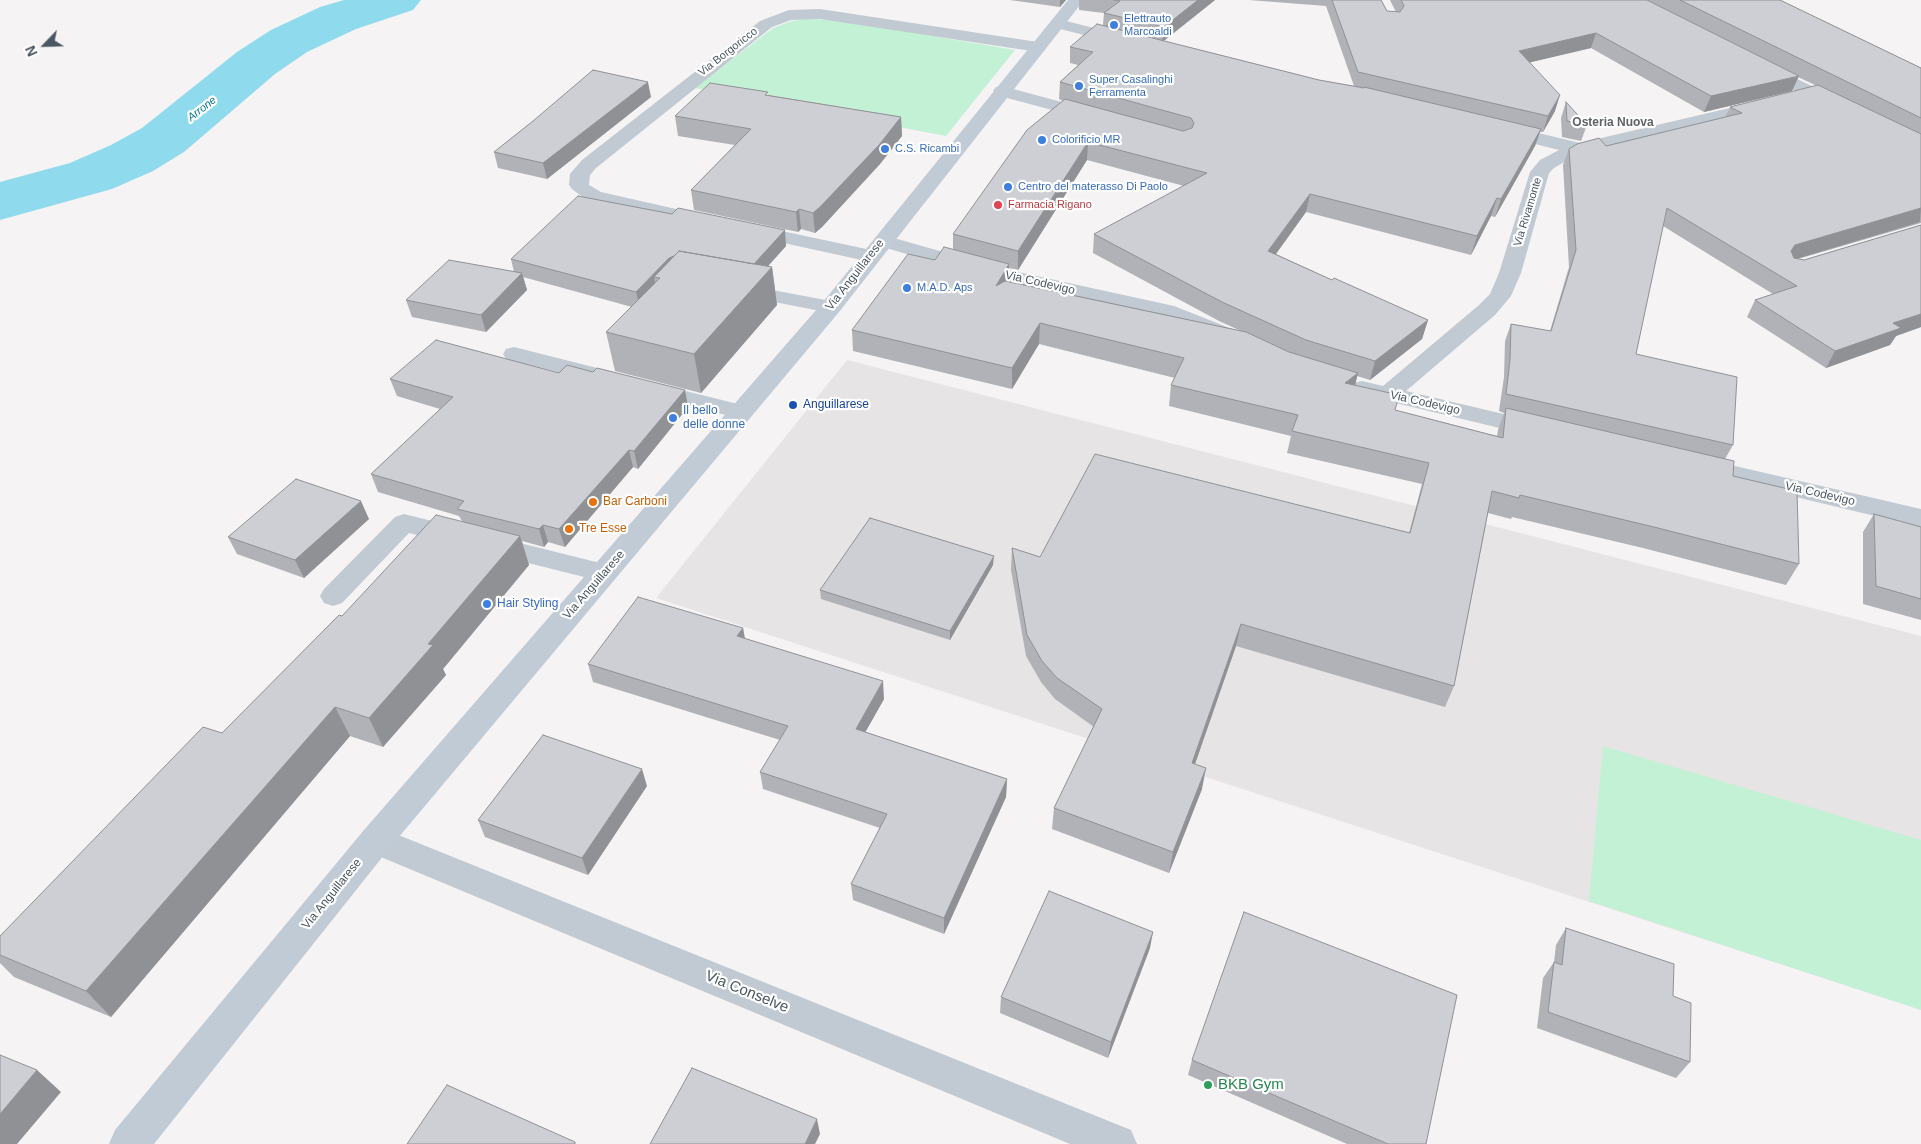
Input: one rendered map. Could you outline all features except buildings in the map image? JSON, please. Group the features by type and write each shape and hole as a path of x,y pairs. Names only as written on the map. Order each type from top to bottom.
{"main road":[{"name":"Via Anguillarese","path":"129,1144 376,840 831,307 1076,0"}],"street":[{"name":"Via Borgoricco","path":"579,185 580,174 589,164 754,31 782,17 805,14 829,14 1038,47"},
{"path":"1058,24 1141,44"},
{"path":"1743,57 1855,114"},
{"path":"1002,91 1106,120"},
{"name":"Via Rivamonte","path":"1387,395 1487,310 1500,296 1510,273 1540,172 1553,160 1580,149 1677,127 1814,92"},
{"path":"1484,126 1580,149"},
{"name":"Via Codevigo","path":"579,185 588,194 604,199 877,248 1166,310 1250,346"},
{"name":"Via Codevigo","path":"1342,382 1387,395 1561,434"},
{"name":"Via Codevigo","path":"1678,461 1921,518"},
{"name":"Via Conselve","path":"376,840 1117,1144"}],"lane":[{"path":"717,286 831,307"},
{"path":"514,354 742,412"},
{"path":"334,596 404,523 604,573"}],"shaded area":[{"path":"847,360 1921,636 1921,1010 656,598"}],"green space":[{"path":"806,19 838,20 1015,50 946,136 695,88 773,28 792,21"},
{"path":"1603,746 1921,840 1921,1010 1589,901"}],"waterway":[{"name":"Arrone","path":"0,201 91,176 132,158 163,140 256,63 289,41 338,18 396,0"}],"place":[{"name":"Elettrauto Marcoaldi","path":"1114,25"},
{"name":"Super Casalinghi Ferramenta","path":"1079,86"},
{"name":"Colorificio MR","path":"1042,140"},
{"name":"C.S. Ricambi","path":"885,149"},
{"name":"Centro del materasso Di Paolo","path":"1008,187"},
{"name":"Farmacia Rigano","path":"998,205"},
{"name":"M.A.D. Aps","path":"907,288"},
{"name":"Anguillarese","path":"793,405"},
{"name":"Il bello delle donne","path":"673,418"},
{"name":"Bar Carboni","path":"593,502"},
{"name":"Tre Esse","path":"569,529"},
{"name":"Hair Styling","path":"487,604"},
{"name":"BKB Gym","path":"1208,1085"}],"district":[{"name":"Osteria Nuova","path":"1613,123"}]}
